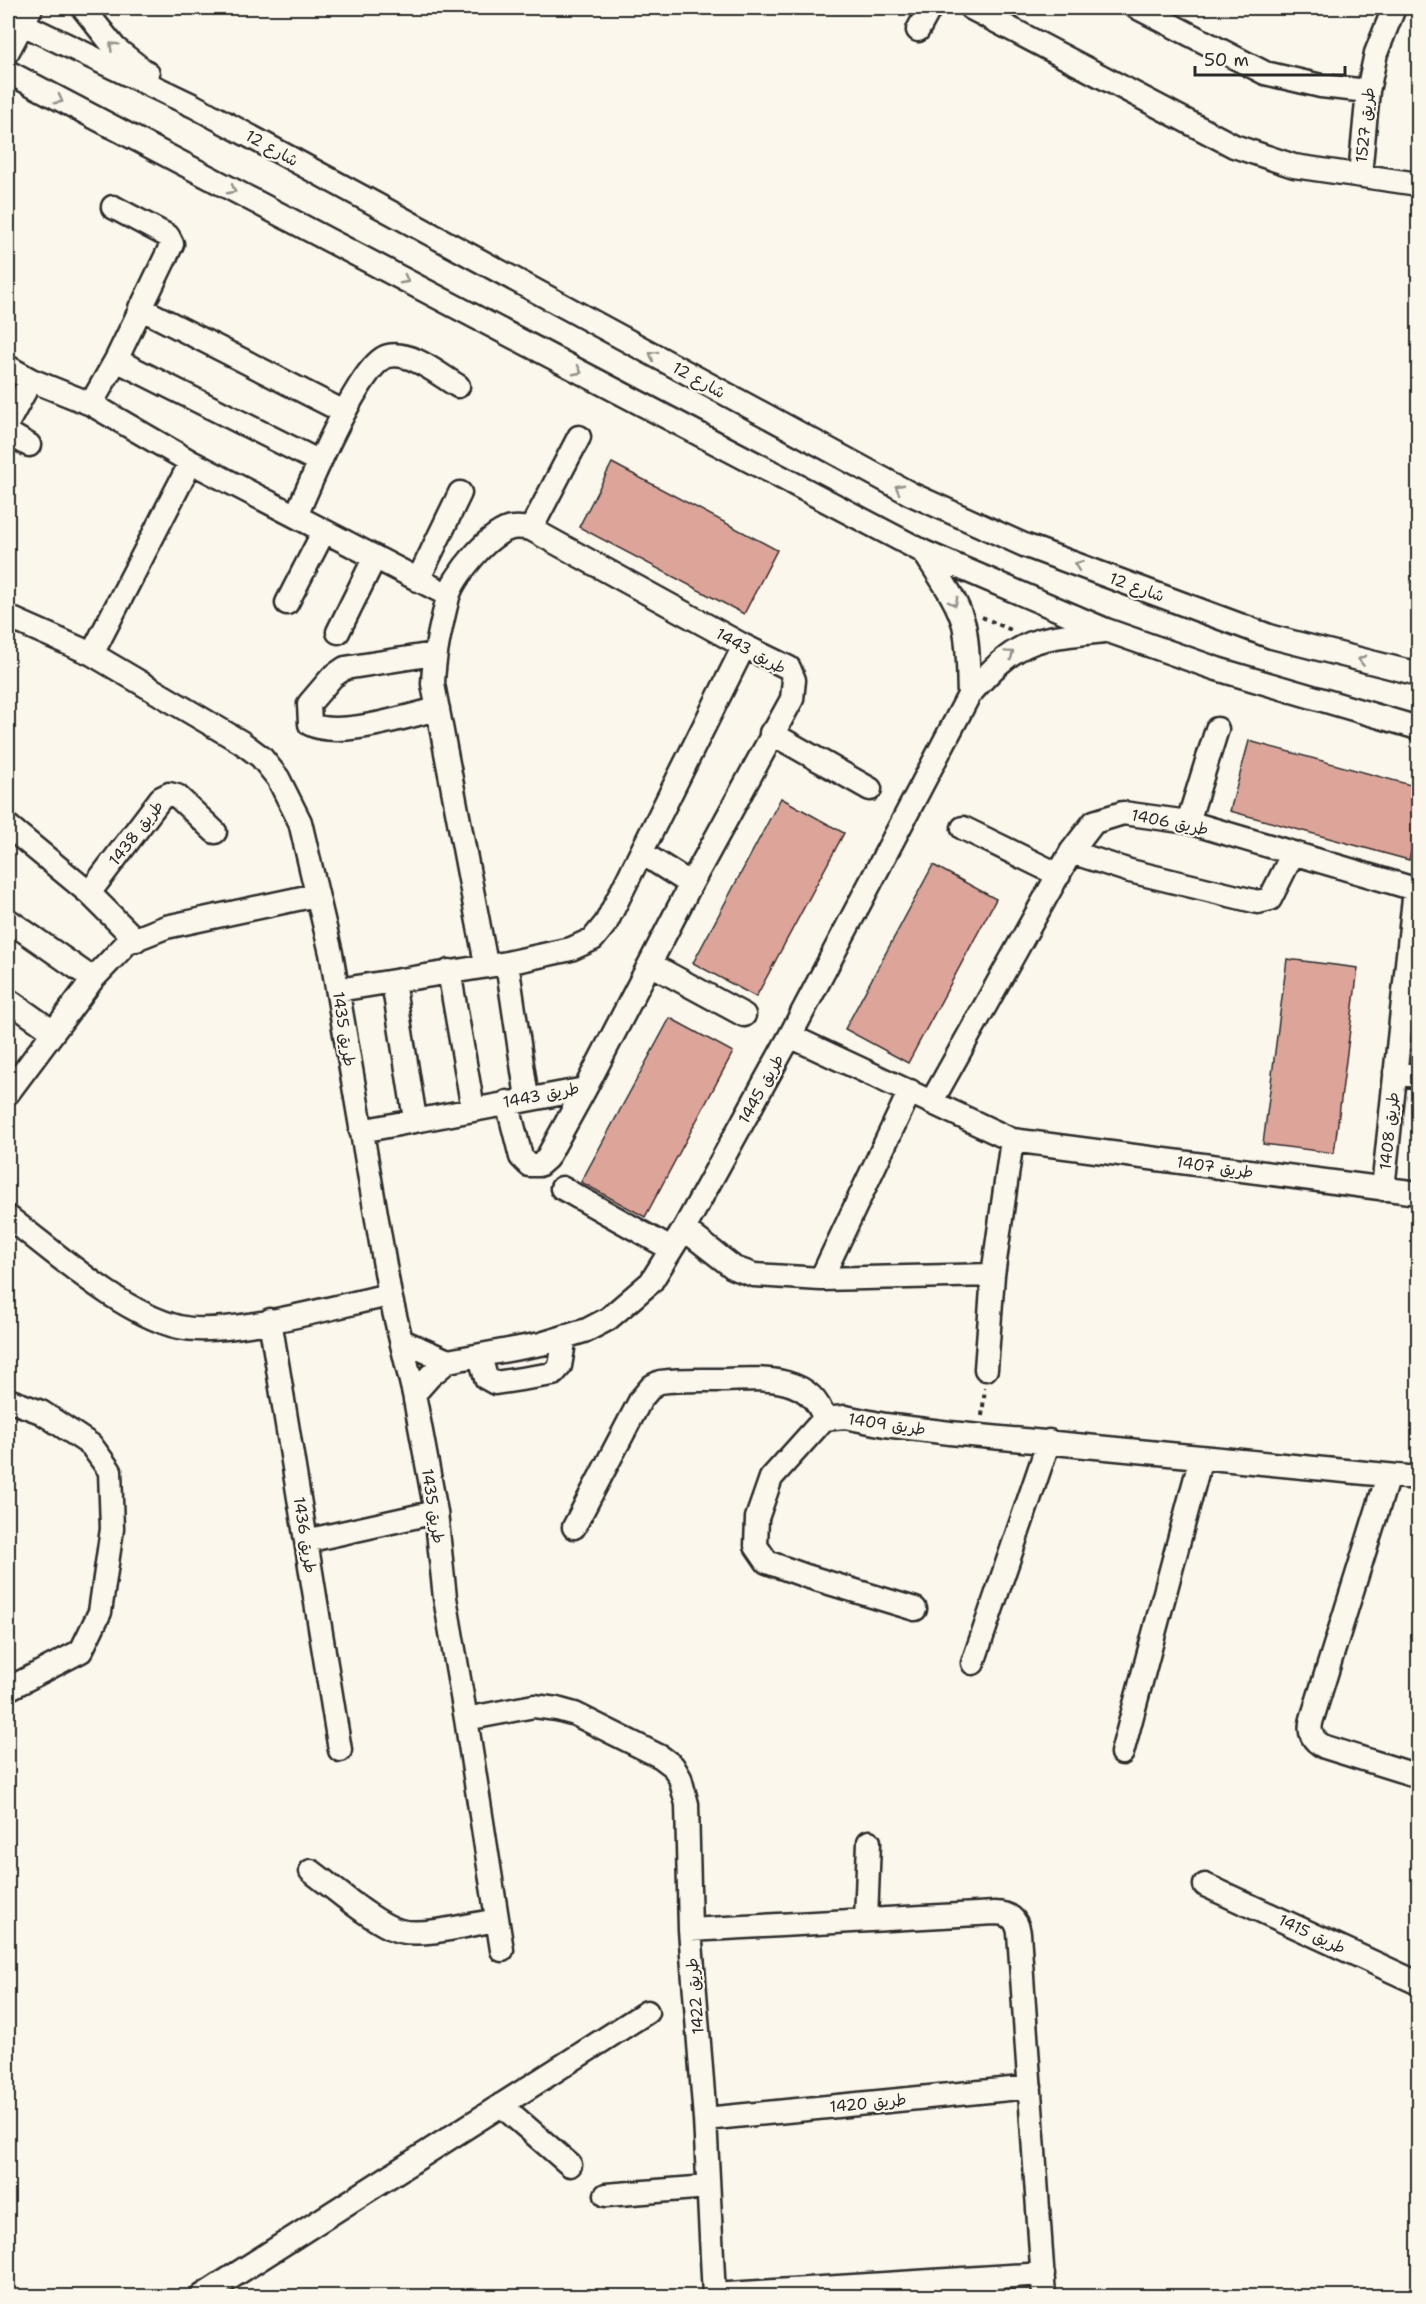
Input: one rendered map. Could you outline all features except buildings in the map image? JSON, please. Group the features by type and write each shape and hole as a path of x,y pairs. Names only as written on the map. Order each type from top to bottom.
{"street":[{"path":"83,8 115,48 194,106"},
{"path":"918,30 930,8"},
{"path":"971,8 1234,146 1294,166 1419,184"},
{"path":"1138,8 1265,73 1321,86 1368,91"},
{"name":"طريق 1527","path":"1360,176 1368,91 1376,53 1394,8"},
{"path":"8,51 20,17"},
{"name":"شارع 12","path":"20,17 194,106 911,494 1023,545 1272,637 1419,674"},
{"path":"8,72 924,552 1106,630 1217,669 1419,728"},
{"path":"91,404 116,360 172,244 168,236 113,207"},
{"path":"140,308 344,412"},
{"path":"296,516 344,412 377,360 389,355 408,357 458,386"},
{"path":"116,360 320,462"},
{"path":"8,367 31,380 91,404 191,462 448,595"},
{"path":"8,422 31,380"},
{"path":"8,434 29,445"},
{"path":"579,437 531,529 511,528 496,534 478,549 448,595 434,654 433,684 496,964 517,1100 521,1157 529,1165 539,1165 547,1158 585,1089"},
{"path":"92,654 191,462"},
{"path":"418,580 460,493"},
{"name":"طريق 1443","path":"361,1131 585,1089 771,733 792,699 794,680 789,668 744,646 531,529"},
{"path":"287,603 324,531"},
{"name":"طريق 1445","path":"924,552 956,604 967,643 969,695"},
{"path":"338,632 375,557"},
{"name":"طريق 1435","path":"8,617 92,654 241,742 261,757 278,778 300,822 331,953 390,1295 414,1394 436,1512 445,1598 502,1950"},
{"name":"طريق 1445","path":"448,1361 480,1356 587,1330 608,1319 651,1282 684,1229 790,1036 969,695 998,663 1033,641 1106,630"},
{"path":"338,990 571,949 593,939 606,923 744,646"},
{"path":"434,654 345,668 323,686 309,704 308,714 310,724 320,729 345,729 438,709"},
{"path":"1188,822 1217,729"},
{"path":"771,733 870,789"},
{"name":"طريق 1438","path":"89,893 161,798 169,794 177,796 215,832"},
{"name":"طريق 1406","path":"932,1101 1071,852 1094,822 1123,813 1188,822 1417,890"},
{"path":"8,826 89,893 136,940"},
{"path":"963,828 1059,875"},
{"path":"1071,852 1130,871 1258,902 1270,899 1293,853"},
{"path":"642,853 691,884"},
{"name":"طريق 1408","path":"1383,1189 1417,890"},
{"path":"8,1093 93,979 128,942 166,927 316,895"},
{"path":"8,920 93,979"},
{"path":"650,964 744,1015"},
{"path":"449,971 473,1109"},
{"path":"393,982 416,1119"},
{"path":"8,1000 52,1031"},
{"name":"طريق 1407","path":"790,1036 1012,1140 1419,1193"},
{"name":"طريق 1408","path":"1395,1074 1419,1076"},
{"path":"821,1279 910,1091"},
{"path":"986,1369 993,1275 1012,1140"},
{"path":"562,1188 671,1250"},
{"path":"8,1217 131,1308 180,1327 226,1328 390,1295"},
{"path":"684,1229 734,1268 754,1275 821,1279 993,1275"},
{"name":"طريق 1436","path":"270,1320 340,1750"},
{"path":"480,1356 486,1378 495,1383 549,1375 558,1371 565,1337"},
{"path":"402,1341 448,1361 414,1394"},
{"path":"574,1527 641,1399 652,1386 660,1382 782,1381 809,1393 821,1409 824,1419"},
{"path":"8,1400 41,1412 91,1445 110,1472 112,1529 100,1612 81,1651 8,1689"},
{"name":"طريق 1409","path":"915,1609 767,1562 756,1546 758,1518 771,1478 824,1419 834,1416 885,1425 1419,1478"},
{"path":"974,1663 1049,1441"},
{"path":"1122,1753 1201,1458"},
{"path":"1388,1476 1310,1726 1314,1739 1319,1744 1419,1776"},
{"path":"306,1542 436,1512"},
{"name":"طريق 1422","path":"466,1719 534,1706 575,1714 661,1757 673,1766 680,1778 687,1804 690,1930 705,2119 714,2296"},
{"path":"866,1920 869,1842"},
{"path":"311,1871 385,1924 401,1931 420,1931 497,1920"},
{"name":"طريق 1415","path":"1205,1885 1419,1983"},
{"path":"690,1930 1002,1913 1014,1920 1019,1933 1044,2296"},
{"path":"202,2296 647,2012"},
{"name":"طريق 1420","path":"705,2119 1030,2087"},
{"path":"501,2105 570,2165"},
{"path":"606,2195 708,2187"},
{"path":"714,2296 1043,2274"}],"path":[{"path":"956,604 1033,641"},
{"path":"981,1435 986,1369"}]}
